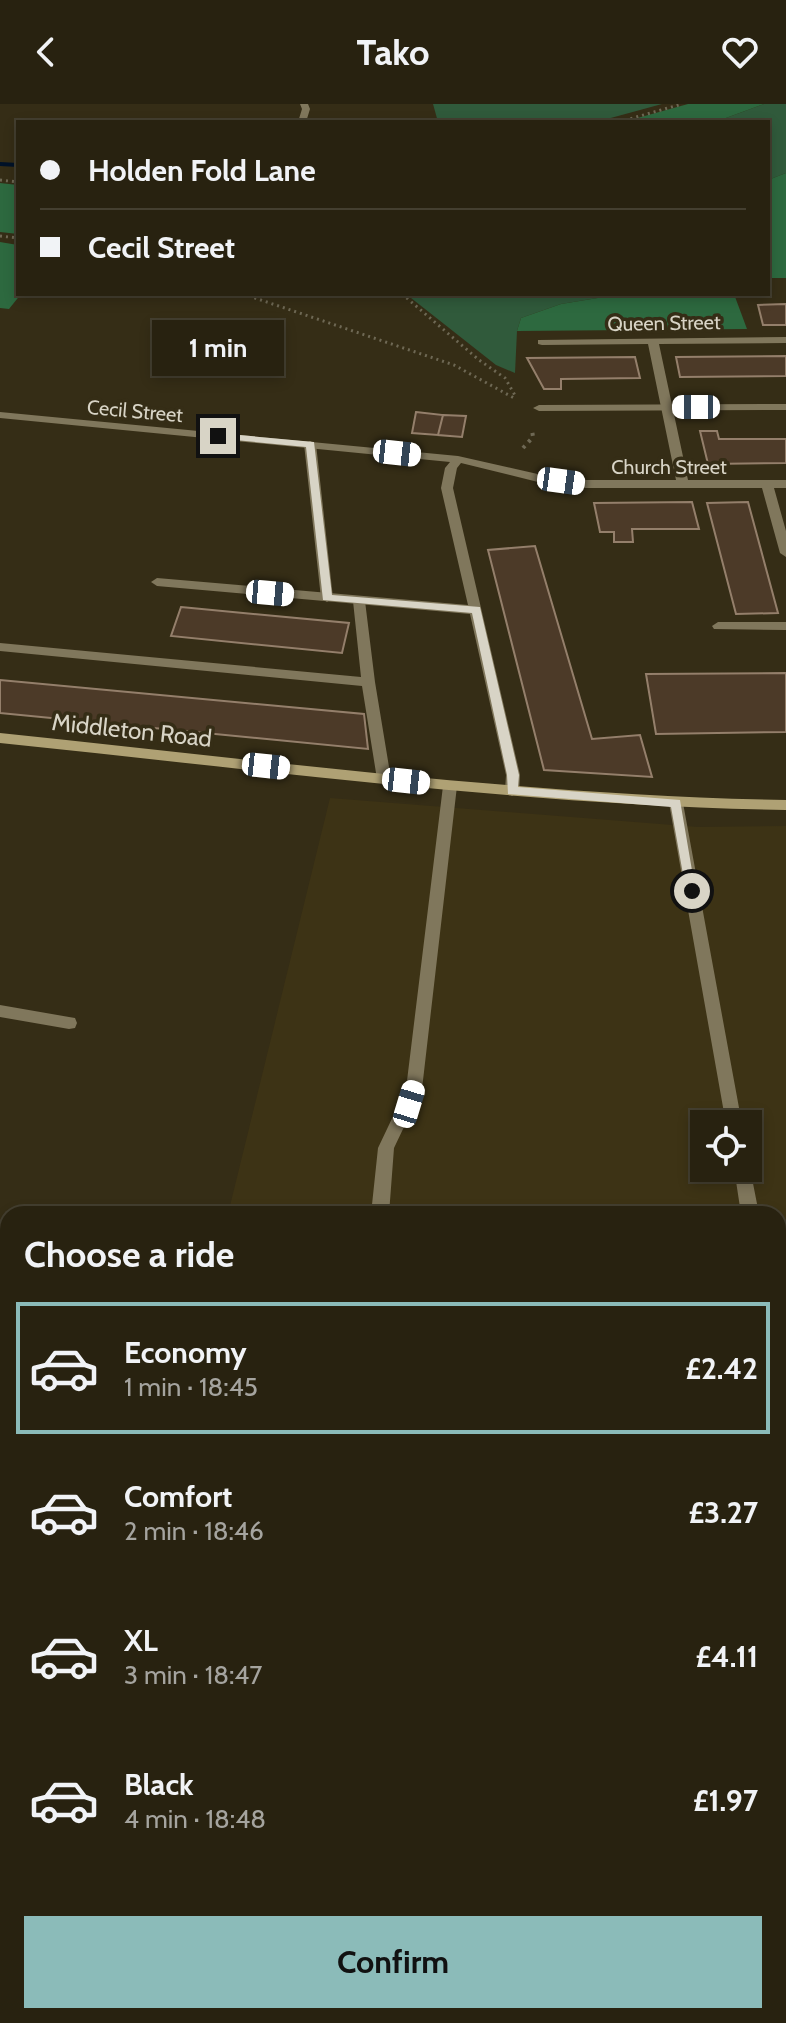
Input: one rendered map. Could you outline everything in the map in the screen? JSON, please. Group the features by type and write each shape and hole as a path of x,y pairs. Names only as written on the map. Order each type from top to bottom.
{"main road":[{"name":"Middleton Road","path":"0,738 450,786 676,803 786,805"}],"street":[{"name":"Queen Street","path":"542,342 786,340"},
{"path":"653,341 683,485"},
{"path":"539,408 786,407"},
{"name":"Cecil Street","path":"0,415 458,459"},
{"path":"310,444 327,598"},
{"path":"458,459 451,468 447,488 513,775 512,791"},
{"name":"Church Street","path":"458,459 581,484 786,484"},
{"path":"767,484 786,553"},
{"path":"157,582 476,610"},
{"path":"359,601 384,779"},
{"path":"718,626 786,626"},
{"path":"0,647 368,682"},
{"path":"380,1206 383,1160 390,1137 414,1089 450,786"},
{"path":"676,803 731,1110"},
{"path":"0,1011 69,1023"},
{"path":"744,1182 749,1206"}],"path":[{"path":"626,120 682,104"},
{"path":"249,296 454,365 519,401 505,378 479,360 404,296"},
{"path":"506,470 533,437 531,421"}],"shaded area":[{"path":"330,798 698,827 786,826 786,1206 230,1206"}],"green space":[{"path":"433,104 662,104 603,120 437,120"},
{"path":"688,104 764,104 720,120 630,120"},
{"path":"764,104 786,104 786,173 770,179 770,120 720,120"},
{"path":"786,173 786,278 770,278 770,179"},
{"path":"0,183 16,185 16,234 0,232"},
{"path":"0,242 16,245 16,296 19,296 9,309 0,308"},
{"path":"409,296 610,296 561,304 521,318 517,331 515,373 496,365"},
{"path":"610,296 735,296 747,329 517,331 521,318 561,304"}],"building":[{"path":"786,304 786,325 763,325 758,305"},
{"path":"786,356 786,376 680,377 676,357"},
{"path":"635,357 640,378 561,379 561,389 544,389 527,358"},
{"path":"416,412 443,415 438,435 412,433"},
{"path":"443,415 466,416 462,437 438,435"},
{"path":"700,431 717,431 719,439 786,439 786,463 708,464"},
{"path":"692,502 699,529 632,529 633,542 614,542 614,532 600,532 594,503"},
{"path":"748,502 778,613 736,614 707,503"},
{"path":"535,546 592,739 640,735 652,777 544,770 488,550"},
{"path":"181,607 349,623 342,653 171,636"},
{"path":"786,673 786,732 656,734 646,674"},
{"path":"0,680 364,714 368,749 0,713"}],"waterway":[{"path":"0,164 16,165"}],"route":[{"path":"218,436 310,444 327,598 476,610 513,775 512,791 676,803 692,891"}]}
